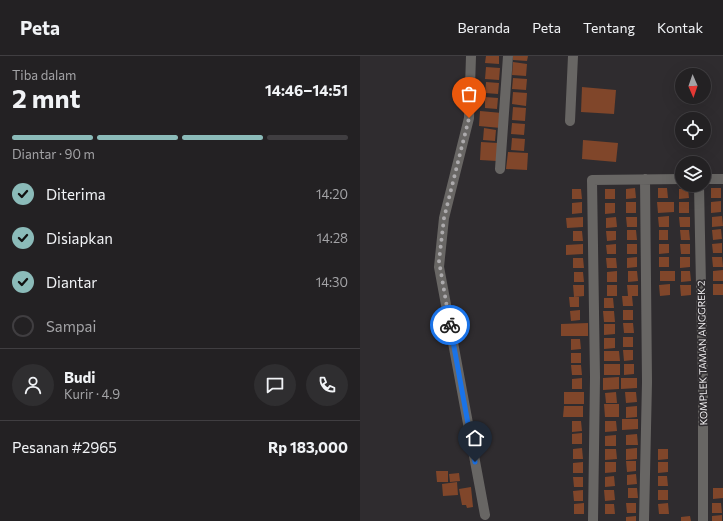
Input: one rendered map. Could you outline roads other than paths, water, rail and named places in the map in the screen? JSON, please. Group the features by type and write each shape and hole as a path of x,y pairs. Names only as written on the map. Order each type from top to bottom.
{"street":[{"path":"471,56 469,118 444,218 439,267 485,515"},
{"path":"500,169 508,56"},
{"path":"570,121 573,56"},
{"path":"644,521 647,382 646,179"},
{"path":"594,521 595,377 592,180 675,179"},
{"path":"711,179 723,179"},
{"name":"KOMPLEK TAMAN ANGGREK 2","path":"699,192 703,387 703,521"}]}
